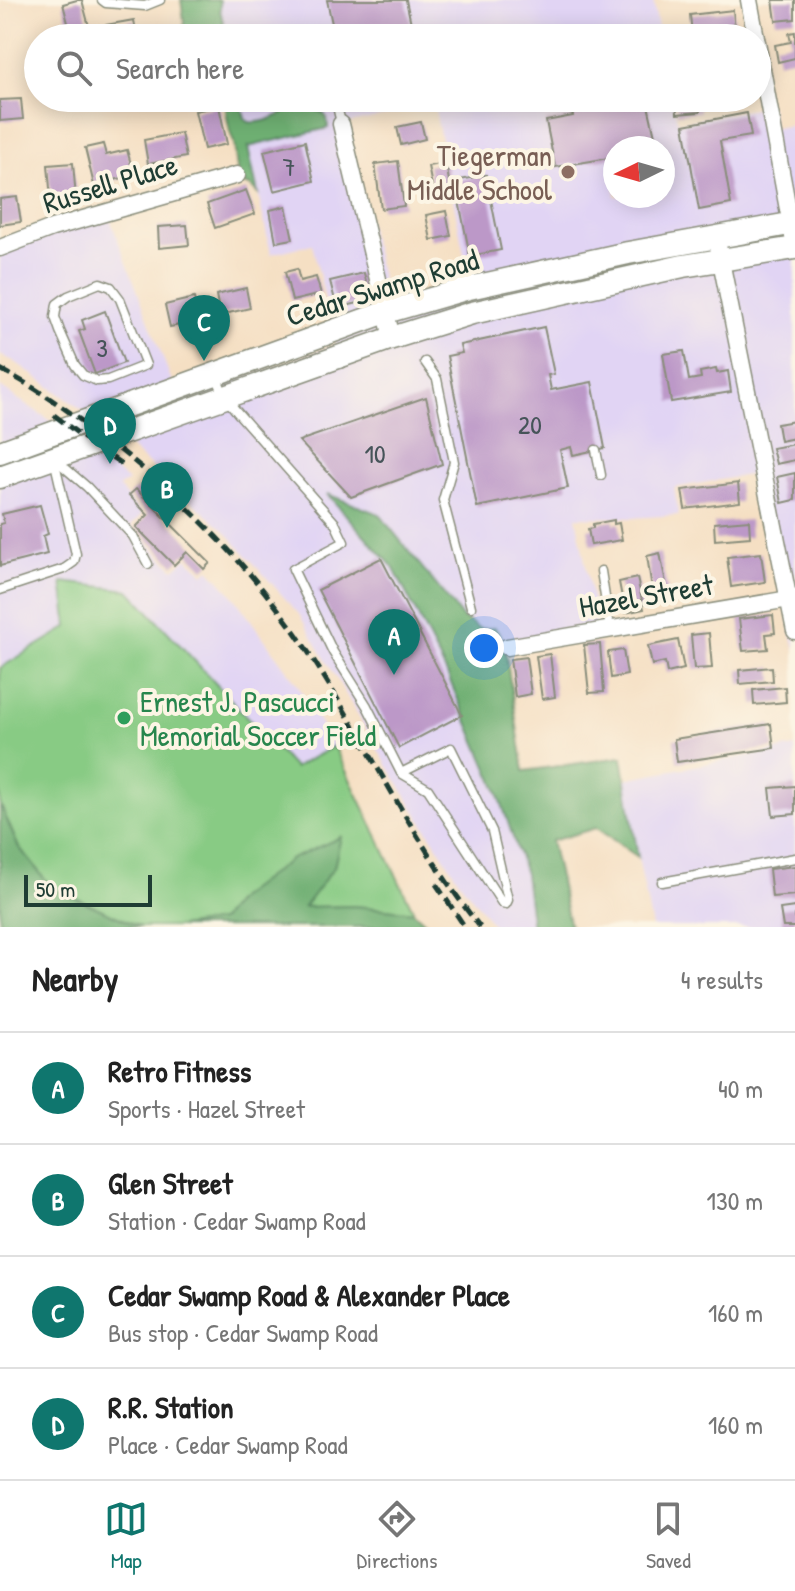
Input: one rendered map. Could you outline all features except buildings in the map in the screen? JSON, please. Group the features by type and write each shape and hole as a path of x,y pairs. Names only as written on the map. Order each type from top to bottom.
{"main road":[{"name":"Cedar Swamp Road","path":"0,452 386,312 469,288 519,284 628,253 793,223"},
{"name":"Cedar Swamp Road","path":"0,477 495,303 683,266 795,248"}],"street":[{"path":"749,0 754,24"},
{"path":"771,111 795,248"},
{"path":"341,124 392,338"},
{"name":"Russell Place","path":"0,248 52,228 237,175"},
{"path":"716,236 792,599 795,631"},
{"name":"Hazel Street","path":"507,647 792,599"}],"lane":[{"path":"102,0 106,3 145,6 160,0"},
{"path":"338,112 341,124"},
{"path":"100,283 111,287 120,299 146,365 108,380 97,381 83,375 75,365 60,331 55,317 57,304 100,283"},
{"path":"425,362 437,379 454,462 443,500 471,607"},
{"path":"215,374 225,397 335,523 344,542 293,569 333,652 367,706 401,773 428,789 502,903 506,904 508,900 492,831 451,748 401,773"},
{"path":"596,450 601,475"},
{"path":"54,458 87,487 133,536 148,564"},
{"path":"0,590 64,569 74,562 76,554 54,458"},
{"path":"601,571 610,630"},
{"path":"662,882 795,858"}],"shaded area":[{"path":"220,0 653,0 657,24 224,24"},
{"path":"244,112 281,112 270,121 249,122"},
{"path":"281,112 401,112 345,124 391,320 473,298 435,112 675,112 678,123 738,112 771,112 774,128 795,125 795,650 759,473 674,488 679,515 576,517 598,627 504,642 462,617 379,514 329,495 393,567 446,672 498,792 525,874 532,927 495,927 459,881 299,614 223,529 105,426 14,361 0,355 0,249 107,211 179,400 336,345 312,244 271,254 248,147 327,128"},
{"path":"0,387 75,437 128,481 118,487 142,514 131,526 174,569 187,558 204,574 209,569 231,593 297,684 334,746 294,769 129,590 0,668"},
{"path":"795,747 795,927 652,927 625,779"}],"green space":[{"path":"181,0 220,0 224,24 184,24"},
{"path":"226,112 244,112 249,122 259,122 288,112 320,112 327,118 328,128 248,147 258,194 238,180"},
{"path":"327,494 379,514 462,617 480,629 495,628 504,642 524,771 622,757 638,857 596,828 551,841 570,927 532,927 525,874 498,792 446,672 393,567"},
{"name":"Ernest J. Pascucci Memorial Soccer Field","path":"62,582 129,590 294,768 334,746 414,912 355,906 303,907 334,867 340,837 239,898 212,927 140,927 51,887 18,846 0,804 0,668 68,627"},
{"path":"0,804 18,846 51,887 140,927 0,927"},
{"path":"341,837 334,867 304,907 355,906 414,912 430,927 179,927 220,921 239,898 291,859"}],"railway":[{"path":"0,369 55,402 120,450 183,504 241,564 293,629 435,864 480,927"},
{"path":"54,415 122,464"},
{"path":"436,884 465,927"}],"place":[{"name":"Tiegerman Middle School","path":"568,172"},
{"name":"Cedar Swamp Road & Alexander Place","path":"204,361"},
{"name":"R.R. Station","path":"110,464"},
{"name":"Glen Street","path":"167,528"},
{"name":"Retro Fitness","path":"394,675"},
{"name":"Ernest J. Pascucci Memorial Soccer Field","path":"124,718"}]}
